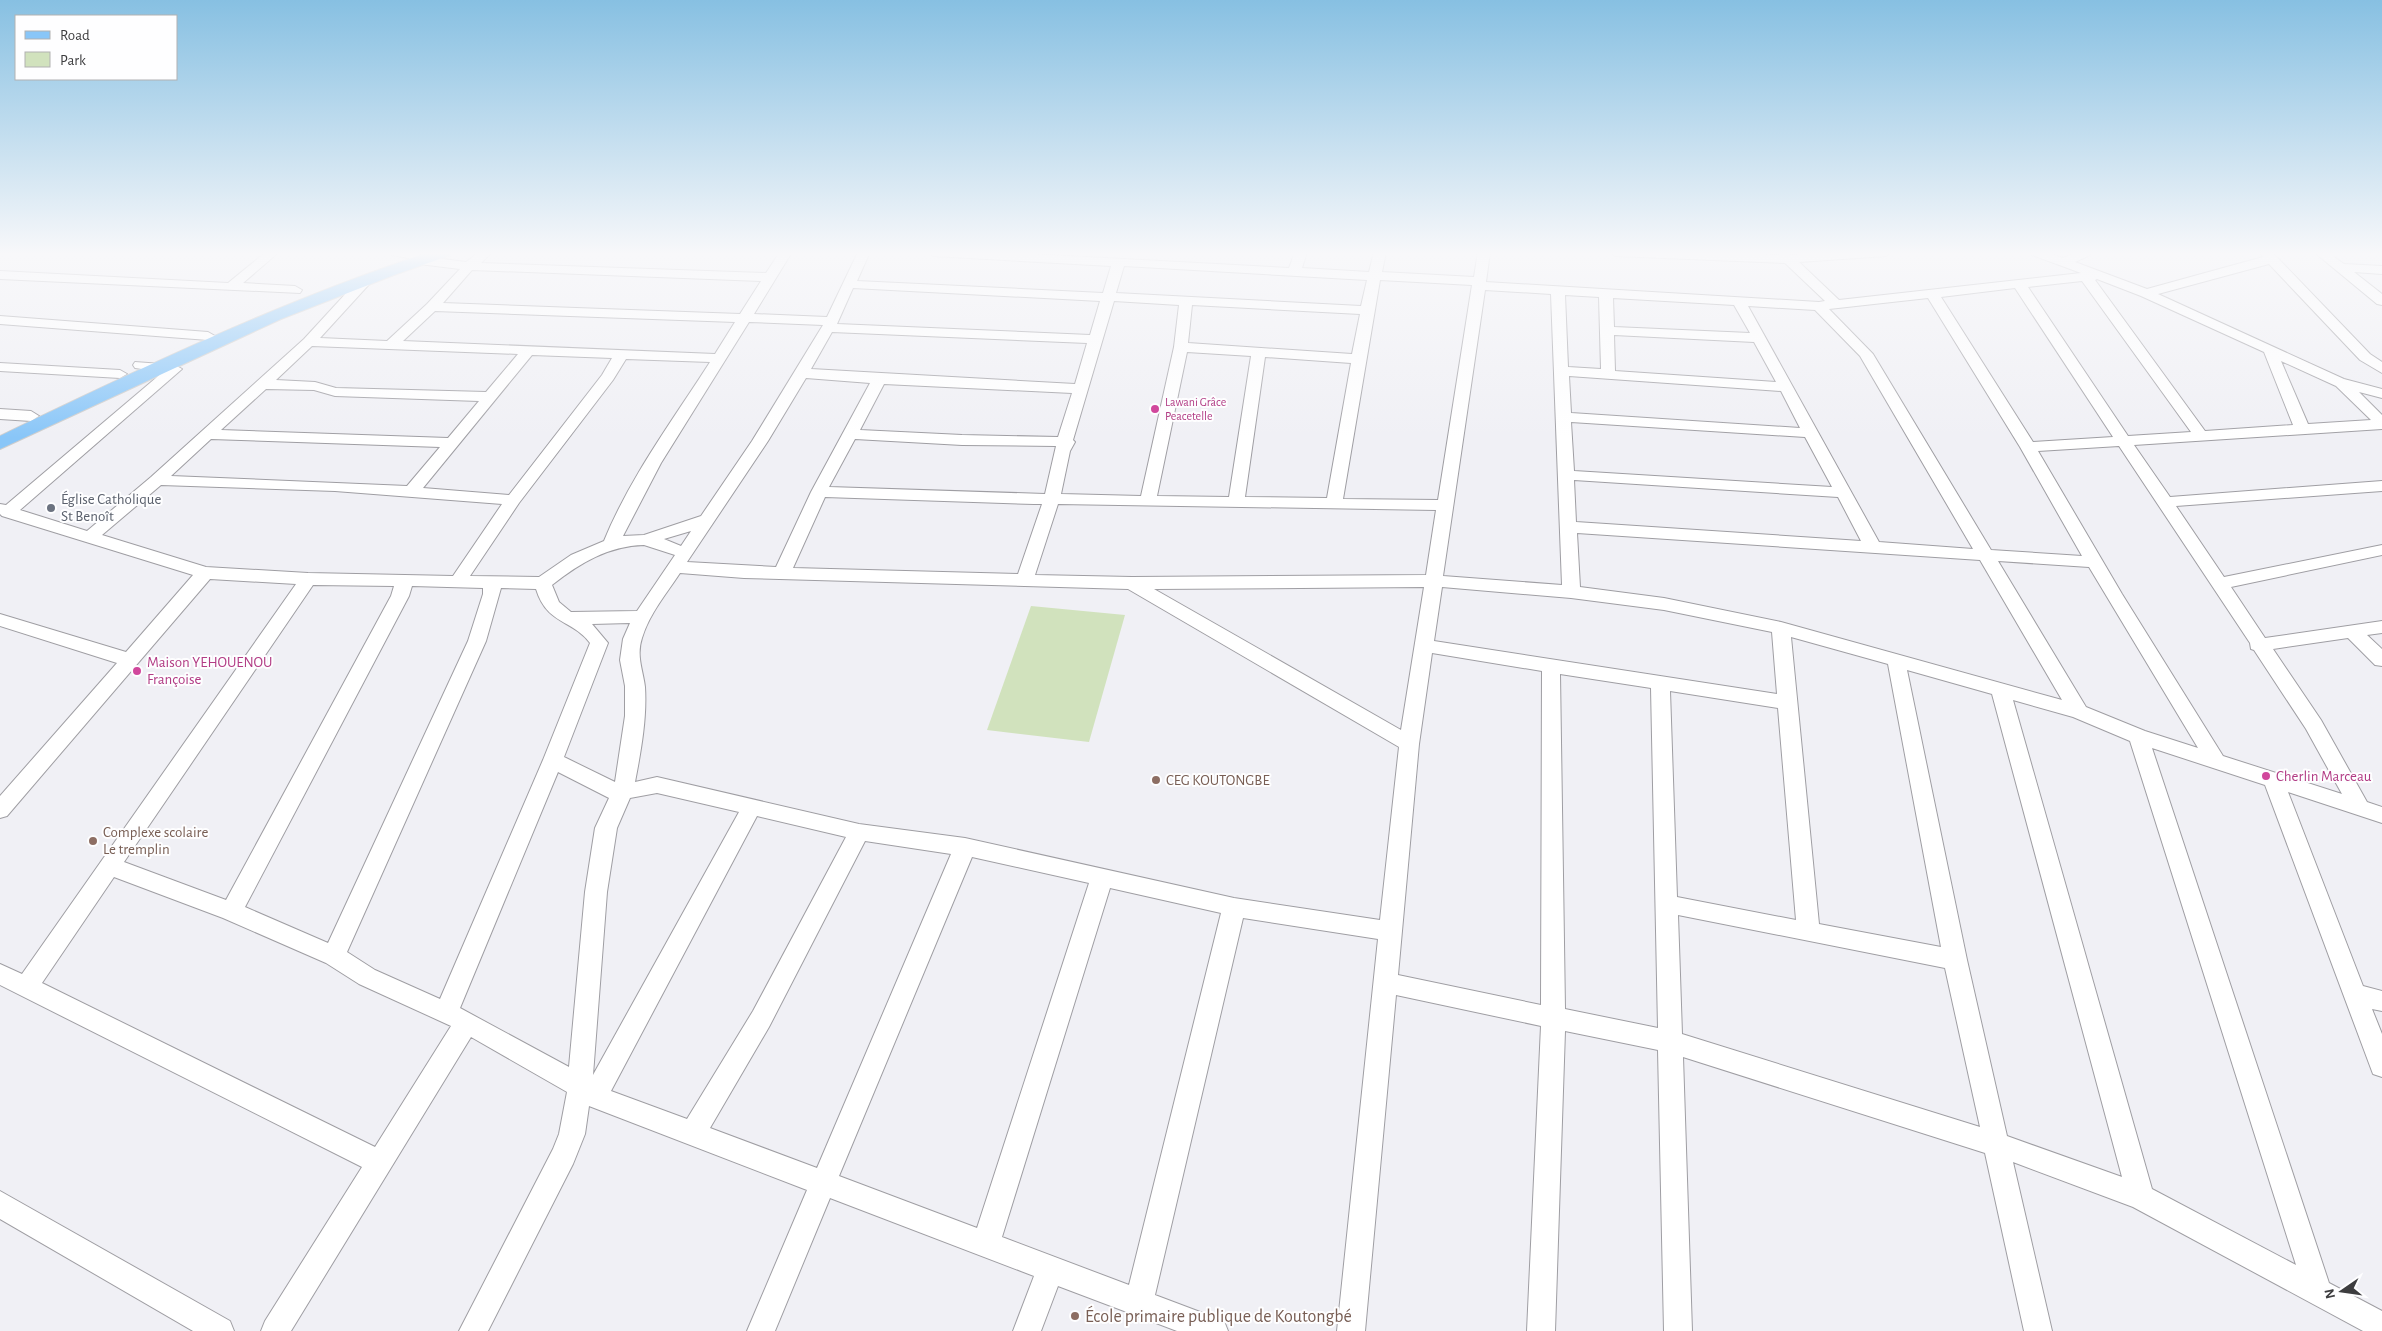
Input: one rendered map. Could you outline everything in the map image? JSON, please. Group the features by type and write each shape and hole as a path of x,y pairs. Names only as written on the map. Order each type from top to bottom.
{"main road":[{"path":"0,431 140,364 257,314"},
{"path":"0,443 168,368 282,314"}],"street":[{"path":"90,537 208,434 308,342 334,314"},
{"path":"391,344 424,314"},
{"path":"635,314 746,318 1096,339"},
{"path":"612,542 620,522 653,463 748,314"},
{"path":"588,1091 596,892 606,828 613,810 624,793 635,716 635,686 629,660 632,639 642,617 802,373 834,314"},
{"path":"1025,579 1052,498 1062,451 1067,442 1104,314"},
{"path":"1148,499 1181,347 1185,314"},
{"path":"1334,503 1366,314"},
{"path":"1352,1331 1409,744 1426,646 1476,314"},
{"path":"1559,314 1571,592"},
{"path":"1607,314 1608,374"},
{"path":"1746,314 1873,547"},
{"path":"1826,314 1866,354 2079,712"},
{"path":"1945,314 2028,447 2093,562 2216,762"},
{"path":"2039,314 2166,502 2258,645 2314,725 2360,808"},
{"path":"2113,314 2202,437"},
{"path":"2191,314 2339,382 2382,394"},
{"path":"2325,314 2365,357 2382,369"},
{"path":"0,320 208,336"},
{"path":"1608,331 1759,338"},
{"path":"308,342 719,358"},
{"path":"4,511 168,368 224,344"},
{"path":"1181,347 1359,360"},
{"path":"412,491 528,351"},
{"path":"2270,351 2302,429"},
{"path":"1236,501 1259,353"},
{"path":"459,580 513,500 608,377 621,355"},
{"path":"140,364 168,368"},
{"path":"0,367 120,374"},
{"path":"1561,370 1786,387"},
{"path":"802,373 879,380 1082,389"},
{"path":"782,573 820,492 879,380"},
{"path":"2339,382 2382,424"},
{"path":"262,384 315,386 335,392 492,396"},
{"path":"0,414 31,416"},
{"path":"1563,417 1811,433"},
{"path":"2028,447 2382,424"},
{"path":"208,434 453,443"},
{"path":"851,434 962,440 1067,442"},
{"path":"1566,475 1844,493"},
{"path":"157,480 241,482 412,491 513,500"},
{"path":"2166,502 2382,486"},
{"path":"820,492 1447,505"},
{"path":"4,511 205,573 308,579 459,580 543,583 566,564 612,542 645,540 707,520"},
{"path":"1568,526 2093,562"},
{"path":"645,540 681,560 782,573 1132,583 1435,581 1571,592 1664,604 1781,628 2001,692 2079,712 2138,736 2382,816"},
{"path":"2218,584 2382,550"},
{"path":"0,810 7,791 130,660 205,573"},
{"path":"26,987 308,579"},
{"path":"231,910 400,596 406,580"},
{"path":"334,956 477,641 492,594 492,581"},
{"path":"274,1331 379,1162 456,1018 599,643 595,635 566,618 550,603 543,583"},
{"path":"1132,583 1409,744"},
{"path":"566,618 642,617"},
{"path":"0,620 130,660"},
{"path":"2258,645 2382,627"},
{"path":"1781,628 1808,932"},
{"path":"2351,631 2382,660"},
{"path":"599,643 632,639"},
{"path":"1426,646 1788,703"},
{"path":"1896,660 1955,960 2038,1331"},
{"path":"1541,1331 1553,1018 1551,667"},
{"path":"1660,683 1678,1331"},
{"path":"2001,692 2141,1197"},
{"path":"2138,736 2318,1290"},
{"path":"553,760 614,792 624,793 657,785 860,832 965,848 1234,907 1390,931"},
{"path":"2272,780 2382,1066"},
{"path":"473,1331 564,1155 588,1091 751,808"},
{"path":"694,1132 761,1019 860,832"},
{"path":"761,1331 965,848"},
{"path":"110,866 231,910 334,956 367,978 456,1018 588,1091 1214,1331"},
{"path":"986,1244 1102,877"},
{"path":"1666,904 1955,960"},
{"path":"1139,1302 1234,907"},
{"path":"0,974 379,1162"},
{"path":"1385,983 1671,1042 1995,1144 2083,1174 2141,1197 2318,1290 2382,1326"},
{"path":"2354,994 2382,1001"},
{"path":"0,1204 220,1331"},
{"path":"1027,1331 1051,1269"}],"green space":[{"path":"1031,606 1125,615 1089,742 987,730"}],"place":[{"name":"Lawani Grâce Peacetelle","path":"1155,409"},
{"name":"Église Catholique St Benoît","path":"51,508"},
{"name":"Maison YEHOUENOU Françoise","path":"137,671"},
{"name":"Cherlin Marceau","path":"2266,776"},
{"name":"CEG KOUTONGBE","path":"1156,780"},
{"name":"Complexe scolaire Le tremplin","path":"93,841"},
{"name":"École primaire publique de Koutongbé","path":"1075,1316"}]}
